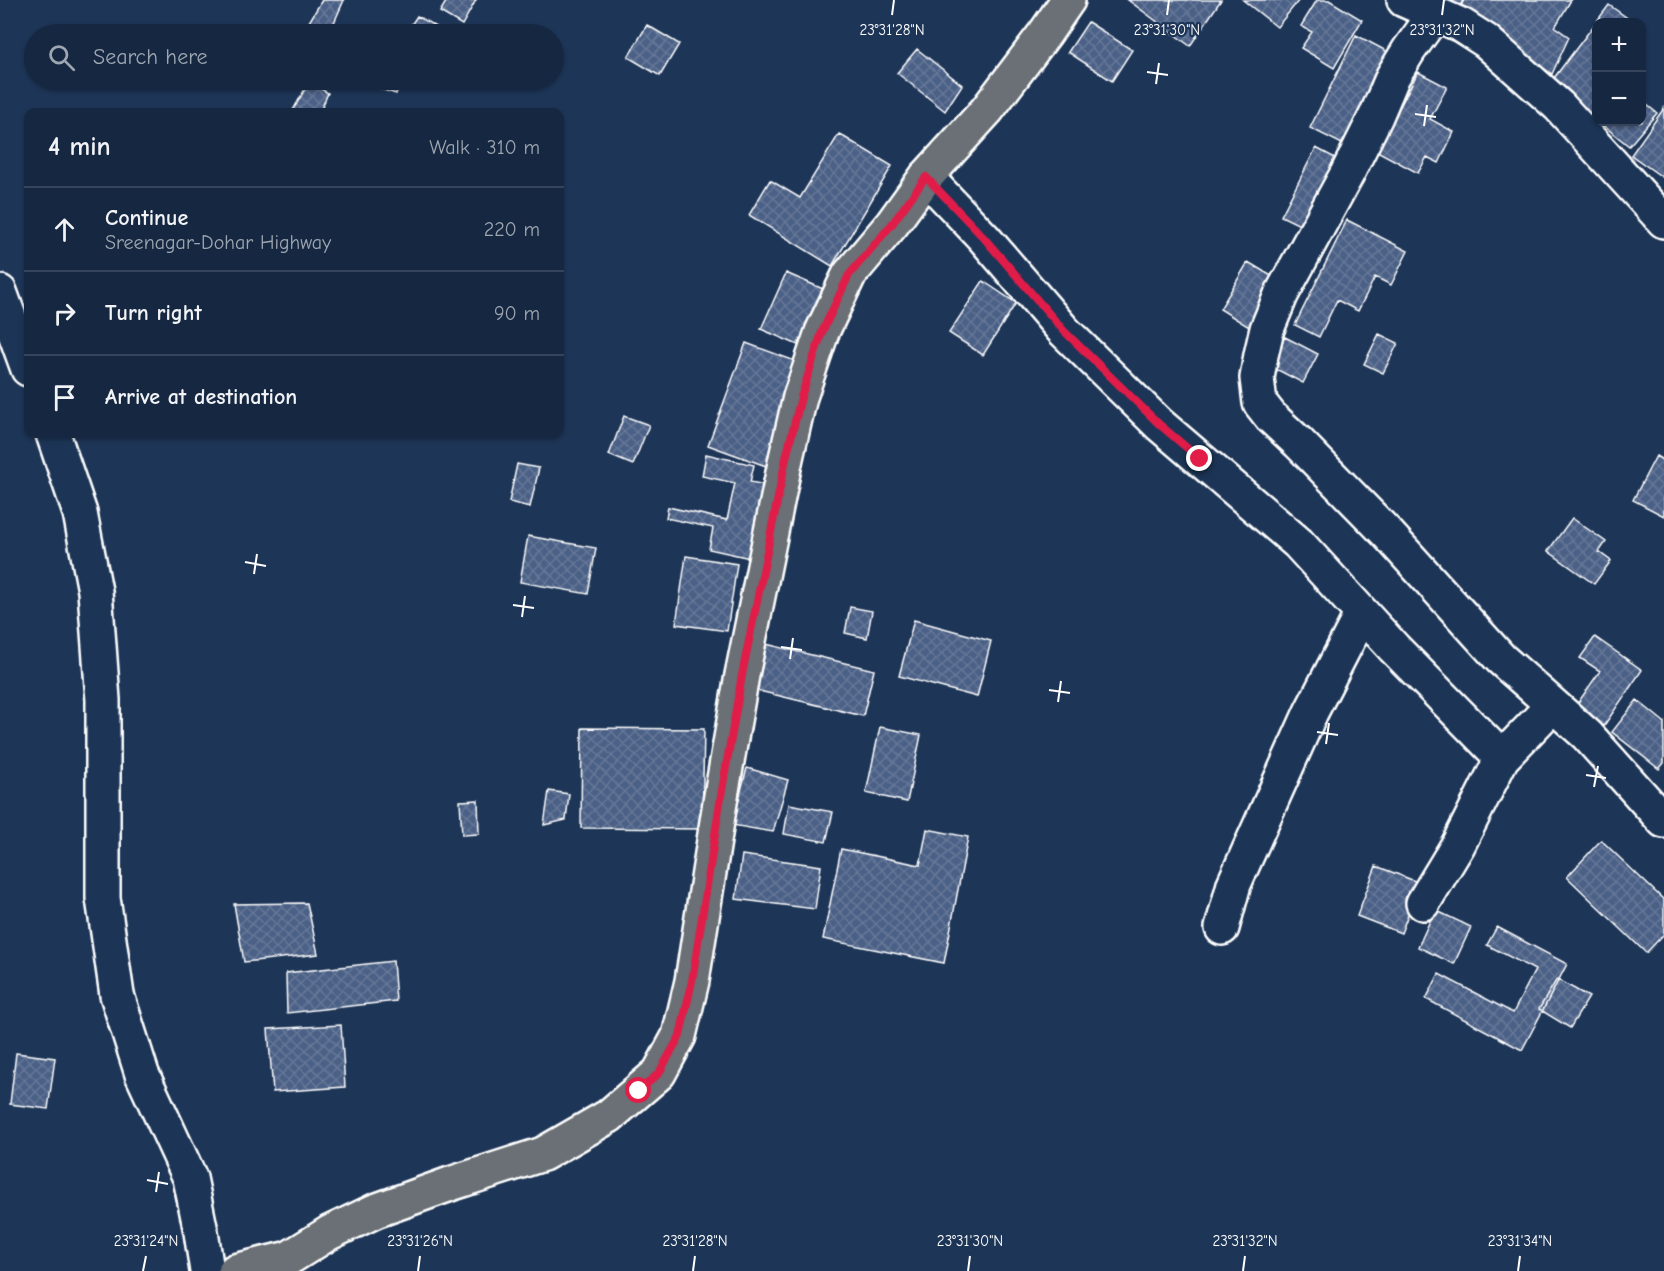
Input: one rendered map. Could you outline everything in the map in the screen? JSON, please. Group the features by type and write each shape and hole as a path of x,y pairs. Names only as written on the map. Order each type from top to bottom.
{"main road":[{"path":"235,1271 290,1264 329,1233 375,1211 543,1154 609,1116 659,1073 680,1036 692,981 742,675 784,469 801,397 822,332 849,275 892,224 926,177 987,110 1068,0"}],"street":[{"path":"1404,0 1461,25 1486,41 1560,106 1664,221"},
{"path":"1435,14 1393,76 1347,174 1281,295 1267,329 1261,356 1257,378 1260,403 1271,417 1388,533 1501,659 1587,735 1664,821"},
{"path":"926,177 984,238 1064,331 1160,425 1298,543 1394,648 1502,758"},
{"path":"0,292 24,358"},
{"path":"54,438 80,513 95,591 103,700 103,898 117,994 142,1074 190,1178 207,1271"},
{"path":"1222,928 1234,884 1311,712 1362,613"},
{"path":"1423,903 1458,845 1502,758 1553,705"}],"building":[{"path":"322,0 344,0 333,24 308,24"},
{"path":"443,0 476,0 463,24 440,12 446,2"},
{"path":"1128,0 1221,0 1190,46"},
{"path":"1243,0 1299,0 1277,27"},
{"path":"1317,0 1329,0 1362,20 1334,68 1301,48 1312,32 1301,26"},
{"path":"1438,0 1463,0 1459,9"},
{"path":"1464,0 1571,0 1555,27 1569,37 1552,74 1459,10"},
{"path":"1609,5 1627,18 1599,18"},
{"path":"417,16 431,24 412,24"},
{"path":"1088,22 1132,50 1112,81 1068,52"},
{"path":"647,25 679,44 660,76 628,57"},
{"path":"1592,27 1592,116 1551,82"},
{"path":"1356,35 1396,56 1350,148 1310,128"},
{"path":"917,49 962,85 945,111 897,73"},
{"path":"1418,72 1447,87 1430,119 1454,132 1439,163 1427,157 1418,173 1377,151"},
{"path":"304,90 323,90 328,93 322,108 294,108"},
{"path":"384,90 397,90 396,94"},
{"path":"1646,104 1657,113 1646,126"},
{"path":"1664,108 1664,174 1662,177 1631,155"},
{"path":"1604,126 1646,126 1629,146"},
{"path":"839,134 892,166 832,266 749,215 770,180 800,198"},
{"path":"1316,148 1341,161 1306,228 1281,216"},
{"path":"1347,220 1408,251 1391,285 1375,277 1358,311 1337,300 1319,337 1295,325"},
{"path":"1248,262 1278,280 1249,327 1220,309"},
{"path":"786,273 823,289 798,345 761,329"},
{"path":"983,281 1016,303 983,355 949,333"},
{"path":"1379,334 1398,343 1383,373 1364,364"},
{"path":"1285,337 1318,354 1303,383 1270,366"},
{"path":"746,343 803,364 766,466 708,445"},
{"path":"624,416 649,425 633,465 609,455"},
{"path":"706,454 754,465 750,482 771,486 755,559 709,549 713,528 666,518 668,507 727,520 735,483 702,476"},
{"path":"1656,456 1664,461 1664,516 1633,500"},
{"path":"517,464 539,468 530,507 509,502"},
{"path":"1572,518 1606,542 1599,552 1611,561 1594,584 1548,551"},
{"path":"528,536 596,548 588,594 520,582"},
{"path":"686,556 737,564 727,631 676,624"},
{"path":"850,607 872,611 867,638 845,633"},
{"path":"914,620 991,641 977,697 899,676"},
{"path":"1595,637 1642,670 1603,727 1575,707 1600,671 1580,658"},
{"path":"766,644 874,670 863,716 755,690"},
{"path":"1637,700 1664,722 1664,763 1659,769 1612,732"},
{"path":"880,727 921,735 907,802 866,793"},
{"path":"582,728 704,729 702,829 581,828"},
{"path":"747,768 788,780 773,832 732,825"},
{"path":"549,791 569,794 566,820 544,825"},
{"path":"478,800 479,834 462,835 460,801"},
{"path":"789,804 833,812 826,842 784,834"},
{"path":"927,829 968,837 944,963 823,939 841,849 920,865"},
{"path":"1601,840 1664,900 1664,934 1646,953 1567,877"},
{"path":"742,855 821,866 815,909 736,899"},
{"path":"1376,866 1420,883 1401,933 1357,916"},
{"path":"307,903 318,954 244,962 234,904"},
{"path":"1435,910 1471,927 1454,964 1418,947"},
{"path":"1497,927 1567,964 1522,1050 1426,999 1439,974 1513,1013 1535,970 1487,945"},
{"path":"393,961 396,1001 287,1013 286,973"},
{"path":"1557,979 1589,997 1570,1028 1539,1009"},
{"path":"341,1025 345,1087 273,1092 268,1029"},
{"path":"16,1053 55,1058 48,1109 10,1104"}],"route":[{"path":"639,1091 659,1073 680,1036 692,981 742,675 786,458 801,397 822,332 849,275 892,224 926,177 984,238 1064,331 1160,425 1200,459"}]}
